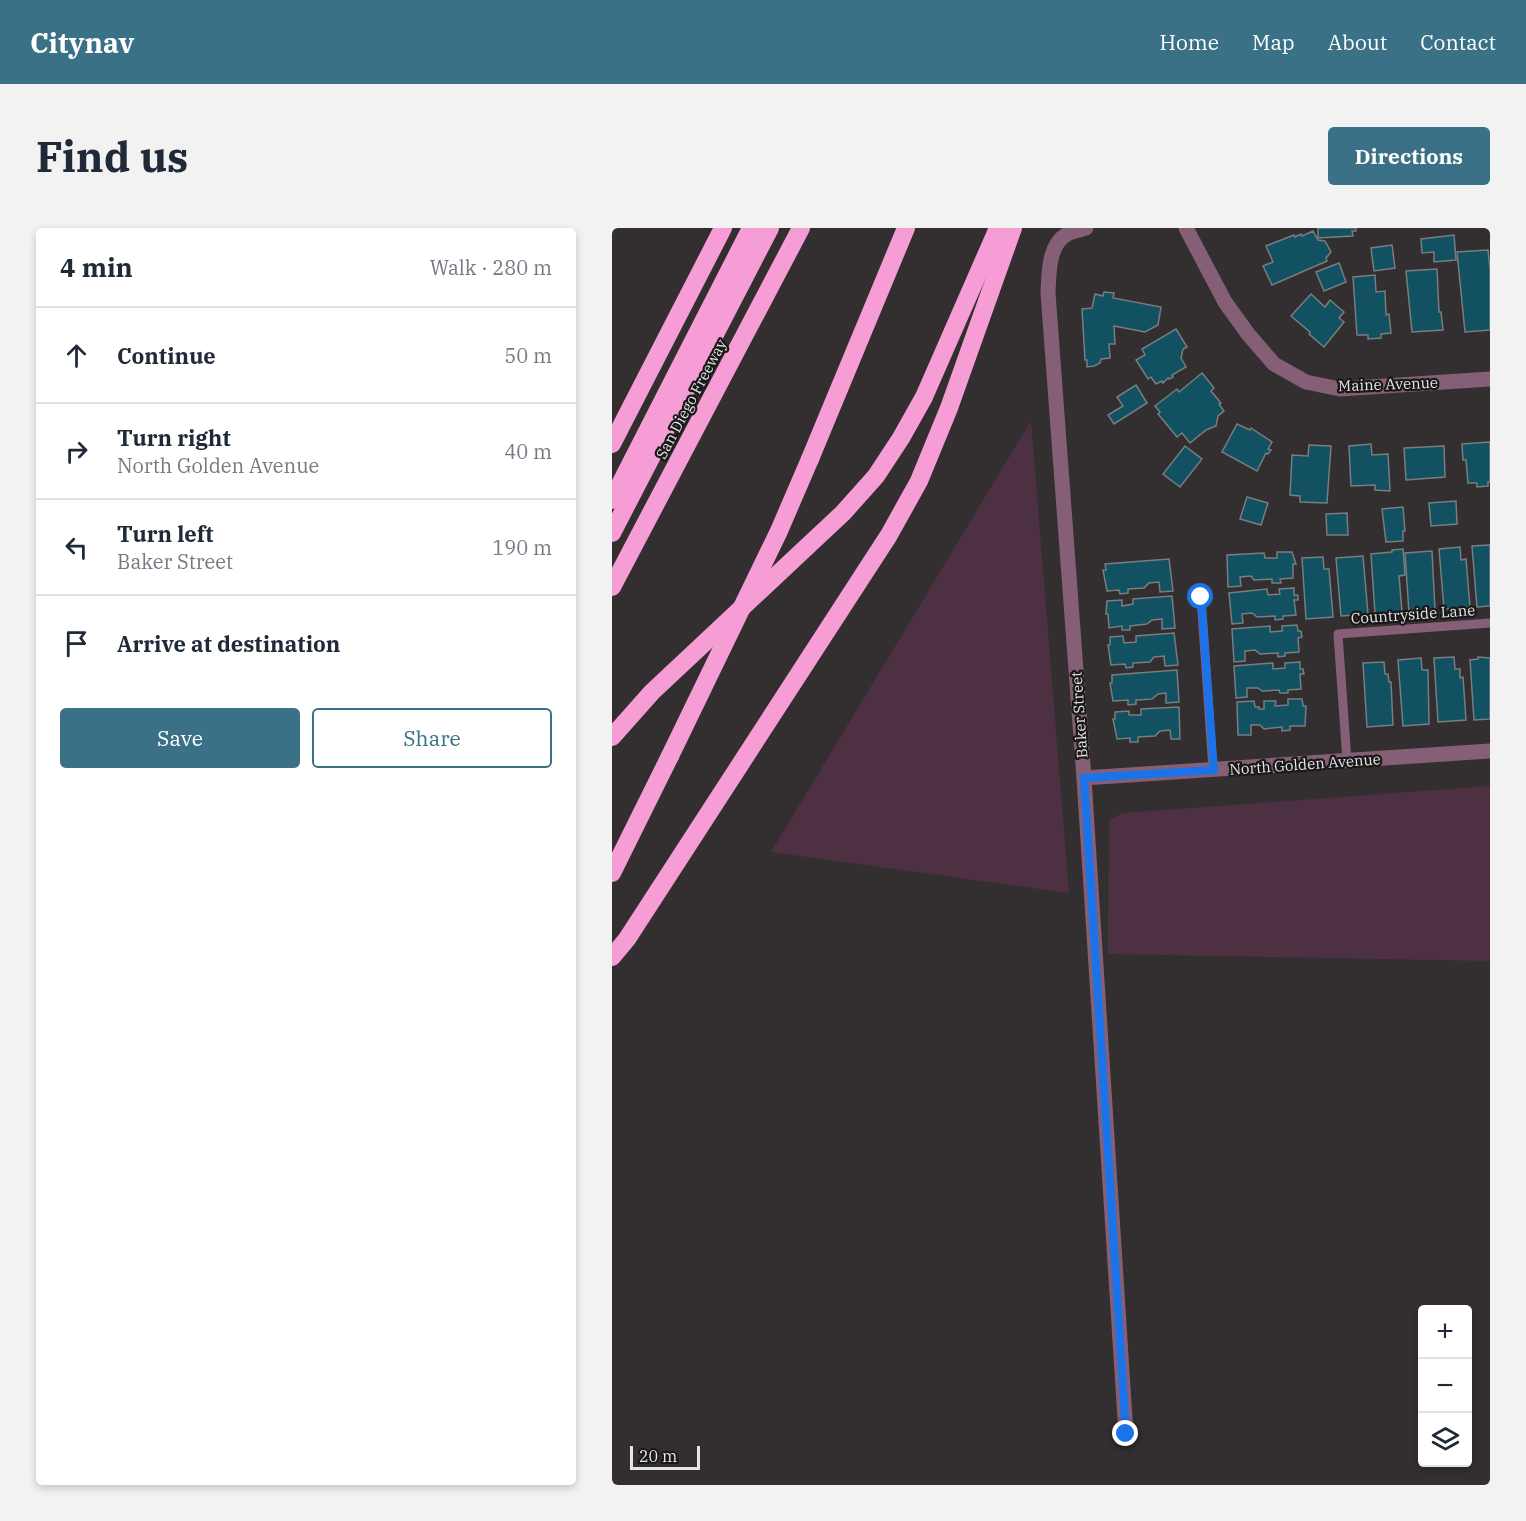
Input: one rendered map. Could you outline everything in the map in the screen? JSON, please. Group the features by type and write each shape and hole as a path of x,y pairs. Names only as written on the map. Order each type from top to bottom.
{"highway":[{"path":"612,444 723,228"},
{"path":"612,500 752,228"},
{"path":"612,532 770,228"},
{"name":"San Diego Freeway","path":"612,587 801,228"},
{"path":"612,873 780,531 906,228"},
{"path":"612,737 652,692 843,513 876,476 924,397 998,228"},
{"path":"612,957 627,939 814,654 919,481 949,408 1013,228"}],"street":[{"name":"Baker Street","path":"1086,228 1066,235 1054,248 1049,270 1048,293 1084,778 1126,1434"},
{"name":"Maine Avenue","path":"1186,228 1225,302 1248,334 1274,364 1306,382 1340,389 1490,379"},
{"name":"North Golden Avenue","path":"1084,778 1490,751"}],"lane":[{"path":"1201,597 1214,770"},
{"name":"Countryside Lane","path":"1347,761 1338,634 1490,623"}],"shaded area":[{"path":"1031,421 1069,893 771,852"},
{"path":"1490,786 1490,961 1108,954 1109,820 1123,813"}],"building":[{"path":"1318,228 1356,228 1356,231 1352,231 1353,236 1318,238"},
{"path":"1313,231 1318,240 1325,241 1331,252 1326,258 1327,261 1272,285 1263,266 1273,262 1266,246 1294,235 1295,237 1301,234 1302,236"},
{"path":"1454,235 1456,260 1434,262 1434,252 1422,253 1421,239"},
{"path":"1392,245 1395,268 1374,271 1371,248"},
{"path":"1488,250 1490,330 1465,332 1457,252"},
{"path":"1339,263 1346,282 1324,291 1316,272"},
{"path":"1437,269 1439,312 1441,312 1443,330 1412,332 1406,271"},
{"path":"1375,275 1376,292 1385,291 1386,315 1389,314 1391,333 1381,334 1381,338 1368,339 1368,335 1357,335 1353,277"},
{"path":"1104,292 1114,293 1113,298 1161,307 1158,325 1145,332 1114,326 1115,344 1109,344 1110,358 1101,359 1100,363 1087,367 1082,309 1092,308 1095,294 1103,296"},
{"path":"1311,294 1325,307 1330,300 1344,312 1339,318 1344,322 1324,347 1291,316"},
{"path":"1176,329 1187,347 1183,349 1181,358 1186,367 1163,383 1162,381 1156,384 1151,377 1148,379 1136,360 1145,355 1142,349"},
{"path":"1202,373 1214,388 1211,391 1221,403 1219,404 1224,411 1218,416 1216,426 1206,430 1190,443 1182,433 1177,437 1158,414 1160,412 1155,406 1177,389 1179,392"},
{"path":"1136,385 1147,403 1114,424 1108,415 1123,406 1117,397"},
{"path":"1237,424 1250,430 1251,428 1272,442 1268,449 1271,450 1268,454 1266,453 1257,471 1222,452"},
{"path":"1490,442 1490,482 1488,486 1477,487 1477,483 1468,483 1462,444"},
{"path":"1371,444 1372,455 1388,454 1390,491 1375,490 1375,485 1351,486 1349,446"},
{"path":"1309,445 1331,446 1327,503 1300,502 1300,496 1290,495 1292,455 1308,456"},
{"path":"1185,446 1202,459 1180,487 1163,474"},
{"path":"1444,446 1445,477 1406,480 1404,448"},
{"path":"1247,497 1268,503 1261,525 1240,519"},
{"path":"1456,501 1457,524 1431,526 1429,503"},
{"path":"1403,507 1405,531 1403,531 1403,541 1386,542 1382,509"},
{"path":"1347,513 1348,535 1327,535 1326,514"},
{"path":"1490,545 1490,606 1477,607 1472,546"},
{"path":"1460,547 1461,560 1466,559 1470,607 1444,609 1439,549"},
{"path":"1403,549 1405,575 1399,576 1402,612 1375,614 1371,554"},
{"path":"1432,551 1435,610 1409,613 1405,553"},
{"path":"1277,552 1292,552 1296,564 1293,564 1293,578 1280,579 1281,583 1272,583 1272,579 1254,580 1251,576 1240,577 1241,586 1228,587 1227,555 1264,553 1265,558 1277,558"},
{"path":"1363,556 1368,614 1341,616 1336,558"},
{"path":"1323,557 1324,569 1329,569 1333,617 1306,619 1302,558"},
{"path":"1169,559 1173,591 1160,592 1159,582 1149,583 1144,588 1128,589 1128,593 1120,594 1119,590 1107,591 1103,570 1106,570 1105,564"},
{"path":"1294,588 1294,595 1298,595 1298,600 1294,600 1296,615 1283,616 1283,619 1275,620 1275,616 1257,617 1252,613 1242,614 1243,623 1232,624 1229,593 1267,589 1268,595 1280,594 1279,589"},
{"path":"1172,596 1175,628 1162,629 1162,619 1130,626 1130,630 1122,630 1122,626 1109,628 1108,614 1106,614 1107,601 1122,600 1122,606 1133,604 1133,599"},
{"path":"1297,625 1302,637 1298,638 1299,652 1285,653 1285,656 1278,657 1278,653 1260,654 1255,650 1245,651 1245,661 1234,662 1232,629 1270,626 1270,632 1282,631 1282,626"},
{"path":"1174,633 1178,665 1165,666 1164,656 1154,657 1150,662 1133,663 1133,667 1126,668 1125,664 1111,665 1108,645 1110,645 1110,637 1123,636 1124,643 1136,642 1136,636"},
{"path":"1454,657 1455,669 1460,669 1460,678 1463,677 1466,720 1438,722 1434,658"},
{"path":"1478,657 1490,658 1490,719 1474,720 1470,660 1478,659"},
{"path":"1421,658 1422,670 1428,670 1429,724 1403,726 1398,660"},
{"path":"1300,662 1300,669 1303,669 1304,674 1300,674 1301,689 1280,693 1279,690 1262,691 1258,688 1247,688 1247,697 1236,698 1234,666 1273,663 1273,669 1285,668 1285,663"},
{"path":"1384,662 1385,674 1388,674 1389,682 1391,682 1393,725 1367,727 1363,663"},
{"path":"1177,670 1179,702 1166,703 1166,693 1158,694 1152,699 1136,700 1136,704 1128,705 1128,700 1113,701 1110,683 1112,683 1112,675"},
{"path":"1288,699 1302,699 1303,706 1306,706 1305,726 1290,726 1290,730 1282,731 1282,727 1264,729 1260,725 1251,725 1251,735 1238,735 1237,702 1254,701 1255,707 1264,709 1264,701 1276,701 1275,706 1288,705"},
{"path":"1179,707 1180,739 1171,739 1170,730 1160,731 1155,736 1138,737 1138,742 1130,742 1130,738 1117,739 1113,719 1115,719 1115,712 1129,711 1129,715 1141,715 1141,709"}],"route":[{"path":"1126,1434 1084,778 1214,770 1201,597"}]}
